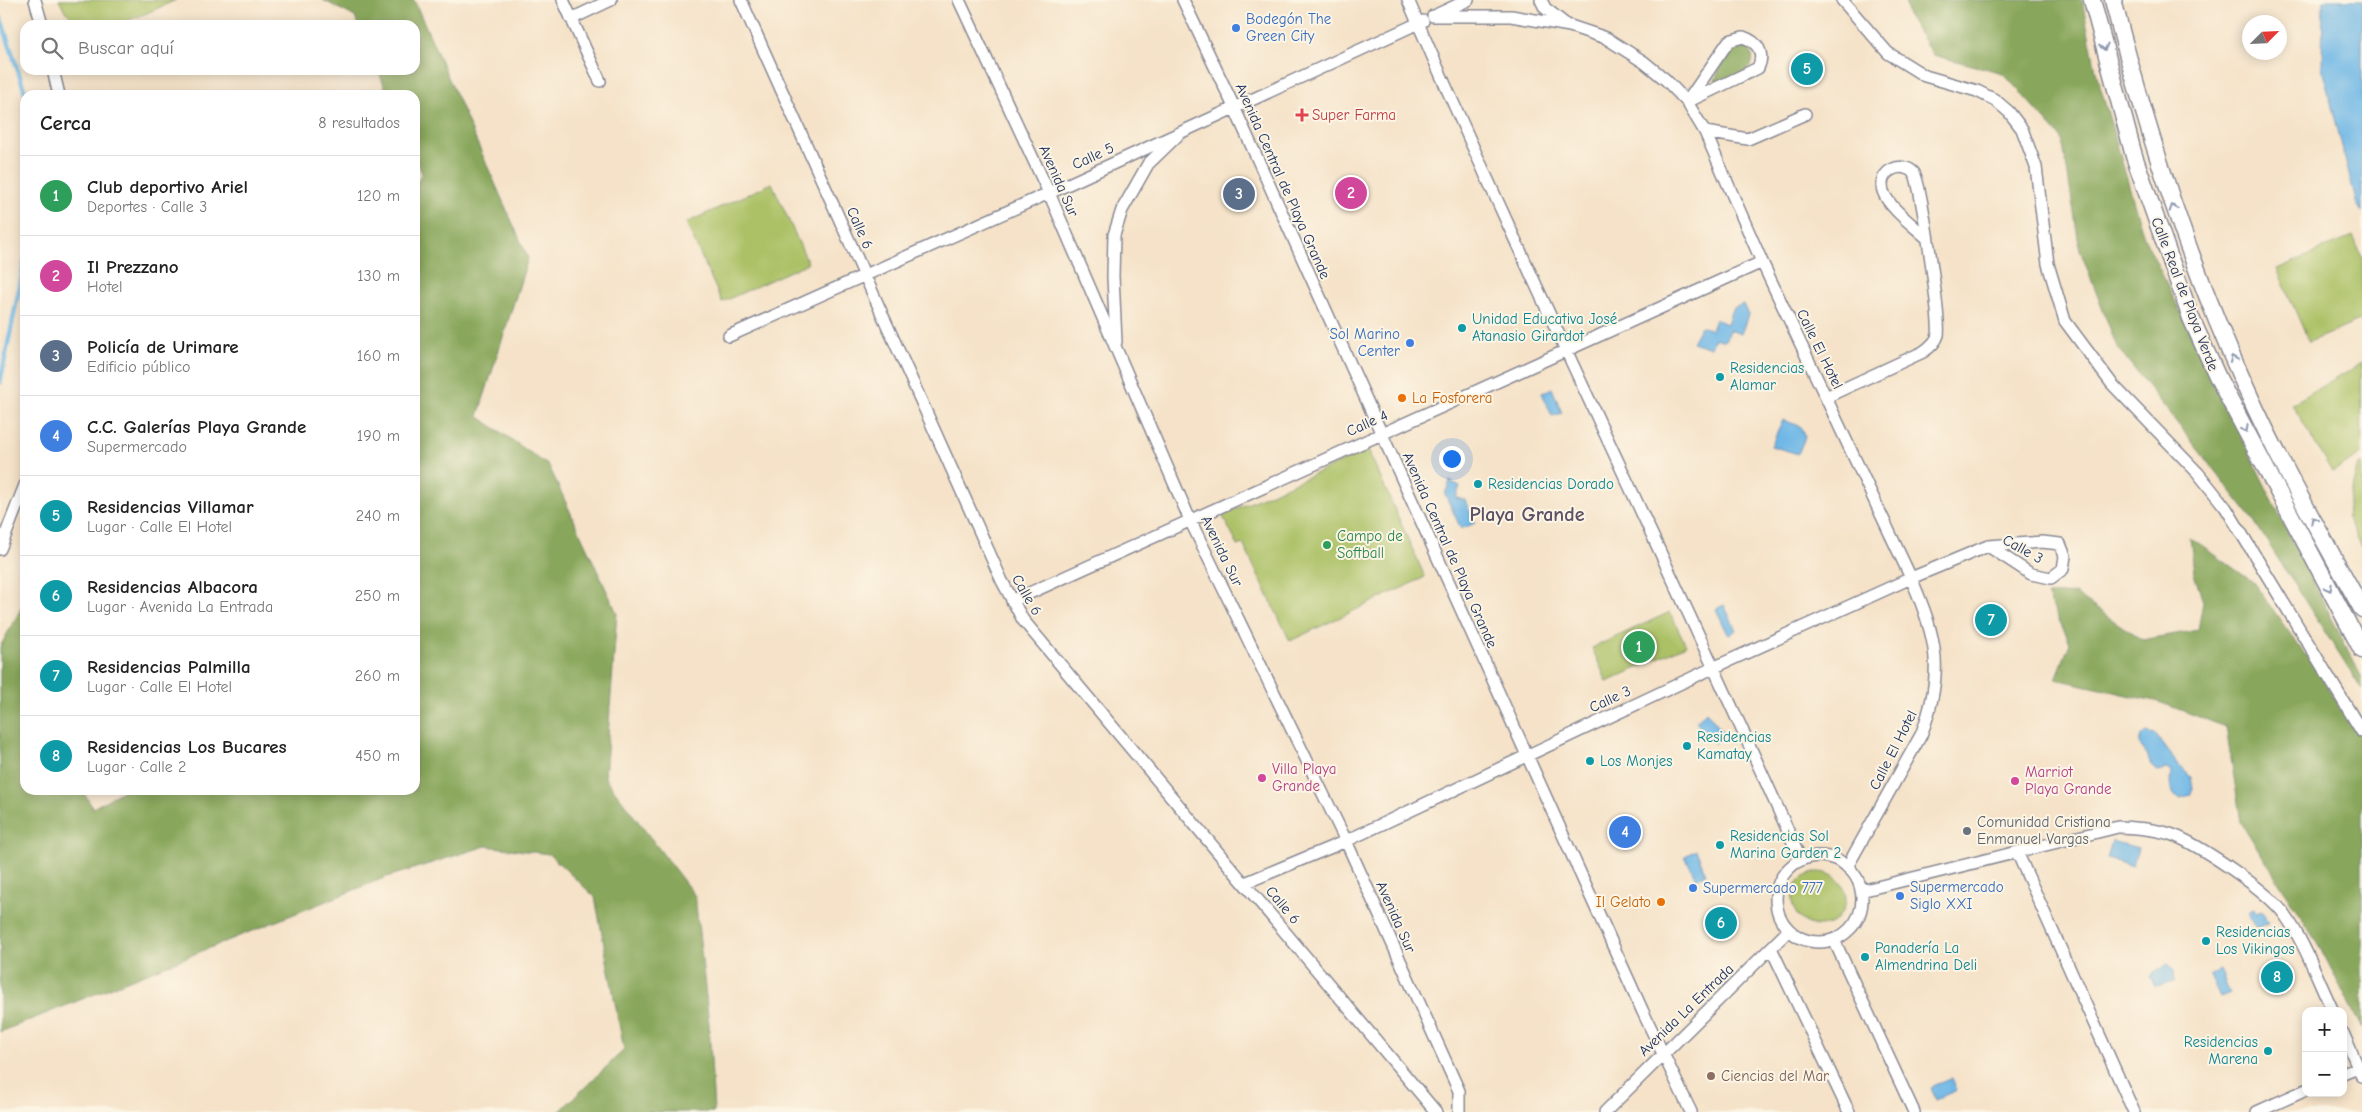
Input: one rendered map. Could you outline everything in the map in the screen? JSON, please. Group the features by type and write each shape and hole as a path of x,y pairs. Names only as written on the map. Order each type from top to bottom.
{"street":[{"path":"35,0 41,20"},
{"path":"563,0 600,81"},
{"path":"571,18 611,0"},
{"name":"Calle 6","path":"741,0 1012,601 1029,627 1173,801 1245,883 1436,1112"},
{"name":"Avenida Sur","path":"959,0 1049,193 1190,520 1346,842 1459,1091 1459,1112"},
{"name":"Avenida Central de Playa Grande","path":"1183,0 1234,107 1643,1012 1664,1052 1691,1112"},
{"path":"1408,0 1567,350 1715,667 1801,860"},
{"name":"Calle 5","path":"729,336 864,274 1049,193 1468,0"},
{"path":"1541,0 1545,8 1553,16 1570,26"},
{"path":"1842,0 1888,53 1925,76 1977,91 1995,100 2009,112 2022,129 2036,167 2048,264 2056,297 2065,321 2112,384 2198,473 2226,508 2362,732"},
{"name":"Calle Real de Playa Verde","path":"2092,0 2134,156 2193,322 2229,398 2311,555 2357,628 2362,650"},
{"name":"Calle Real de Playa Verde","path":"2113,0 2131,70 2155,150 2183,233 2214,314 2246,390 2362,609"},
{"name":"Calle El Hotel","path":"1433,16 1510,16 1570,26 1606,38 1644,62 1666,80 1687,102 1705,132 1762,262 1911,578 1925,611 1932,635 1936,661 1935,693 1921,735 1847,867"},
{"path":"1743,37 1755,42 1761,59 1758,68 1687,102 1730,41 1743,37"},
{"path":"2111,74 2131,70"},
{"path":"54,75 58,90"},
{"path":"1705,132 1748,139 1805,114"},
{"path":"1116,350 1113,276 1114,234 1122,210 1148,164 1184,130"},
{"path":"2134,156 2155,150"},
{"path":"1826,397 1923,352 1936,339 1938,325 1919,181 1913,172 1905,168 1890,171 1883,176 1882,182 1888,200 1926,238"},
{"path":"2163,242 2183,233"},
{"name":"Calle 4","path":"1012,601 1762,262"},
{"path":"2193,322 2214,314"},
{"path":"2229,398 2246,390"},
{"path":"2272,480 2288,472"},
{"path":"0,549 20,498"},
{"name":"Calle 3","path":"1245,883 1346,842 1715,667 1911,578 1988,546 2042,542 2060,544 2065,556 2063,569 2051,578 2031,574 1988,546"},
{"path":"2311,555 2329,547"},
{"path":"1861,891 2118,827 2146,829 2177,836 2237,873 2280,908 2292,925 2331,1007"},
{"path":"2017,852 2134,1112"},
{"path":"1825,856 1847,867 1853,874 1861,891 1861,906 1856,920 1847,932 1834,940 1818,942 1802,939 1789,930 1780,919 1776,906 1776,892 1781,878 1789,868 1801,860 1825,856"},
{"name":"Avenida La Entrada","path":"1605,1112 1789,930"},
{"path":"1834,940 1914,1112"},
{"path":"1771,948 1849,1112"},
{"path":"2347,1042 2360,1072 2347,1074"},
{"path":"2257,1112 2302,1092"}],"green space":[{"path":"59,0 176,0 129,20 77,20 69,15"},
{"path":"323,0 414,0 528,258 478,416 549,466 617,613 605,778 695,896 709,1024 714,1112 559,1112 624,1050 595,897 549,854 486,846 384,878 0,1032 0,647 20,610 20,795 85,795 93,808 115,795 420,795 420,177 422,173 420,168 420,90 386,90 380,75 420,75 420,20 356,20 355,17"},
{"path":"1905,0 2082,0 2097,76 2144,237 2279,514 2362,678 2362,690 2252,518 2117,347 2080,250 2062,139 2003,73 1933,55 1908,16"},
{"path":"1735,44 1750,49 1752,63 1745,72 1719,84 1715,80 1727,49"},
{"path":"772,183 808,263 722,302 686,223"},
{"path":"2353,236 2362,257 2362,320 2309,342 2277,269"},
{"path":"2361,363 2362,454 2332,472 2292,404"},
{"name":"Campo de Softball","path":"1368,450 1425,577 1290,641 1243,544 1238,546 1222,515"},
{"path":"2362,463 2362,547 2346,516 2357,467"},
{"path":"2190,537 2253,582 2362,734 2362,1029 2321,949 2241,822 2226,727 2159,702 2056,679 2070,643 2047,595 2075,594 2142,640 2198,630 2203,602 2194,573"},
{"path":"1670,612 1686,645 1607,682 1592,648"},
{"path":"1814,872 1824,872 1834,876 1842,884 1846,899 1842,914 1834,922 1824,926 1814,926 1804,922 1796,914 1792,904 1792,894 1796,884 1804,876"}],"water":[{"path":"2323,0 2362,0 2362,213 2356,201 2322,68"},
{"path":"1743,304 1748,315 1741,334 1729,330 1725,341 1715,338 1711,348 1692,342 1701,326 1711,330 1715,319 1727,324 1732,309"},
{"path":"1552,388 1562,413 1552,416 1542,393"},
{"path":"1783,420 1800,426 1805,437 1798,454 1771,446"},
{"path":"1450,481 1460,486 1456,498 1465,500 1475,523 1461,529 1445,494"},
{"path":"1724,605 1736,630 1730,635 1716,609"},
{"path":"1706,711 1724,734 1715,744 1696,722"},
{"path":"2146,732 2155,734 2180,767 2191,777 2193,788 2190,795 2181,798 2174,795 2170,784 2171,771 2158,772 2151,766 2147,754 2139,744 2141,736"},
{"path":"2112,841 2138,848 2133,866 2107,859"},
{"path":"1696,850 1706,874 1696,879 1685,856"},
{"path":"2254,909 2256,913 2262,911 2268,923 2256,928 2248,912"},
{"path":"2168,964 2174,971 2174,982 2155,987 2150,976"},
{"path":"2220,970 2230,993 2220,997 2210,975"},
{"path":"1952,1078 1957,1090 1936,1099 1931,1087"}],"waterway":[{"path":"0,16 24,90"},
{"path":"0,383 20,285"}],"place":[{"name":"Bodegón The Green City","path":"1236,28"},
{"name":"Residencias Villamar","path":"1807,69"},
{"name":"Super Farma","path":"1302,115"},
{"name":"Il Prezzano","path":"1351,193"},
{"name":"Policía de Urimare","path":"1239,194"},
{"name":"Unidad Educativa José Atanasio Girardot","path":"1462,328"},
{"name":"Sol Marino Center","path":"1410,343"},
{"name":"Residencias Alamar","path":"1720,377"},
{"name":"La Fosforera","path":"1402,398"},
{"name":"Residencias Dorado","path":"1478,484"},
{"name":"Campo de Softball","path":"1327,545"},
{"name":"Residencias Palmilla","path":"1991,620"},
{"name":"Club deportivo Ariel","path":"1639,647"},
{"name":"Residencias Kamatay","path":"1687,746"},
{"name":"Los Monjes","path":"1590,761"},
{"name":"Villa Playa Grande","path":"1262,778"},
{"name":"Marriot Playa Grande","path":"2015,781"},
{"name":"Comunidad Cristiana Enmanuel Vargas","path":"1967,831"},
{"name":"C.C. Galerías Playa Grande","path":"1625,832"},
{"name":"Residencias Sol Marina Garden 2","path":"1720,845"},
{"name":"Supermercado 777","path":"1693,888"},
{"name":"Supermercado Siglo XXI","path":"1900,896"},
{"name":"Il Gelato","path":"1661,902"},
{"name":"Residencias Albacora","path":"1721,923"},
{"name":"Residencias Los Vikingos","path":"2206,941"},
{"name":"Panadería La Almendrina Deli","path":"1865,957"},
{"name":"Residencias Los Bucares","path":"2277,977"},
{"name":"Residencias Marena","path":"2268,1051"},
{"name":"Ciencias del Mar","path":"1711,1076"}],"district":[{"name":"Playa Grande","path":"1527,514"}]}
